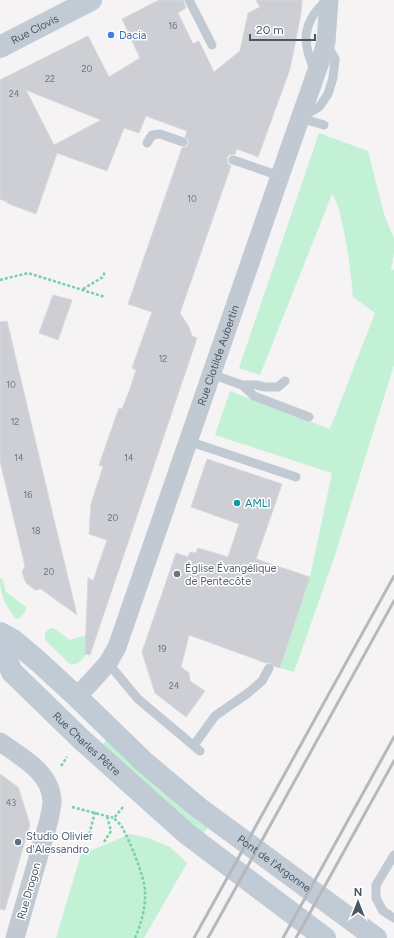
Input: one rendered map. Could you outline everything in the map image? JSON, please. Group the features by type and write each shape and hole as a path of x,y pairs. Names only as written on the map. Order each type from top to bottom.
{"main road":[{"name":"Rue Clovis","path":"0,47 91,0"},
{"path":"0,632 13,640 77,697 59,718"},
{"name":"Rue Charles Pêtre","path":"0,644 12,672 82,740 135,788 187,834 325,938"},
{"name":"Pont de l'Argonne","path":"77,697 144,762 199,808 376,938"}],"street":[{"name":"Rue Clotilde Aubertin","path":"77,697 108,663 117,647 316,75 326,42 328,0"},
{"path":"0,742 39,771 46,779"},
{"name":"Rue Drogon","path":"15,938 50,820 52,803 51,793 46,779"}],"lane":[{"path":"189,0 212,45"},
{"path":"316,75 308,57 306,41 307,26 316,10 328,0"},
{"path":"300,118 319,107 328,94 333,78 335,59 326,42"},
{"path":"300,118 324,125"},
{"path":"147,143 152,135 160,134 183,142"},
{"path":"233,160 280,176"},
{"path":"211,374 242,385 278,387 285,381"},
{"path":"242,385 254,396 308,417"},
{"path":"188,442 296,478"},
{"path":"108,663 138,699 197,748 215,716 248,693 262,681 269,668"},
{"path":"394,855 376,885 376,898 383,911 394,918"}],"path":[{"path":"82,289 103,277 105,271"},
{"path":"0,280 28,273 105,297"},
{"path":"46,779 56,772 82,740"},
{"path":"114,818 125,805 135,788"},
{"path":"68,806 114,818 126,835 138,864 145,890 144,906 140,926 135,938"},
{"path":"88,839 95,812"},
{"path":"104,842 111,831 107,815"}],"green space":[{"path":"319,133 368,151 384,214 394,239 394,254 391,269 394,270 394,365 335,555 294,672 280,668 310,577 332,473 215,435 230,391 330,429 375,313 353,297 344,232 336,201 332,194 260,375 239,368"},
{"path":"2,578 6,592 26,607 26,610 20,618 16,619 4,600 0,585 0,579"},
{"path":"53,628 70,640 93,633 86,654 80,662 70,664 45,640 45,633 49,629"},
{"path":"107,739 208,827 203,834 101,746"},
{"path":"130,834 148,838 170,847 187,863 144,938 56,938 81,854"}],"building":[{"path":"159,0 183,0 186,8 178,13 193,44 199,41 214,72 240,51 248,13 260,7 256,0 302,0 301,14 290,69 258,157 237,149 235,154 229,155 227,158 228,164 231,166 180,313 189,327 192,336 197,338 90,655 85,654 88,577 93,581 107,540 89,534 91,504 103,467 99,465 119,408 122,409 130,389 136,370 132,368 152,312 128,304 182,148 187,146 189,141 185,137 187,131 146,116 139,133 124,128 107,171 57,153 36,214 0,199 0,80 88,36 109,77 140,58 122,19","holes":["26,90 101,120 54,145"]},
{"path":"53,295 72,300 58,340 39,333"},
{"path":"7,321 77,615 41,589 35,590 26,583 22,572 25,566 0,461 0,322"},
{"path":"207,459 282,484 256,559 310,577 280,668 271,663 266,663 189,635 181,667 189,673 190,681 205,691 186,717 155,693 142,652 176,553 188,557 190,552 196,553 198,548 228,557 239,524 191,507"},
{"path":"0,774 18,787 30,824 5,910 0,909"}],"railway":[{"path":"194,938 394,576"},
{"path":"208,938 394,601"},
{"path":"283,938 394,737"},
{"path":"296,938 394,761"}],"place":[{"name":"Dacia","path":"111,35"},
{"name":"AMLI","path":"237,503"},
{"name":"Église Évangélique de Pentecôte","path":"177,574"},
{"name":"Studio Olivier d'Alessandro","path":"18,842"}]}
